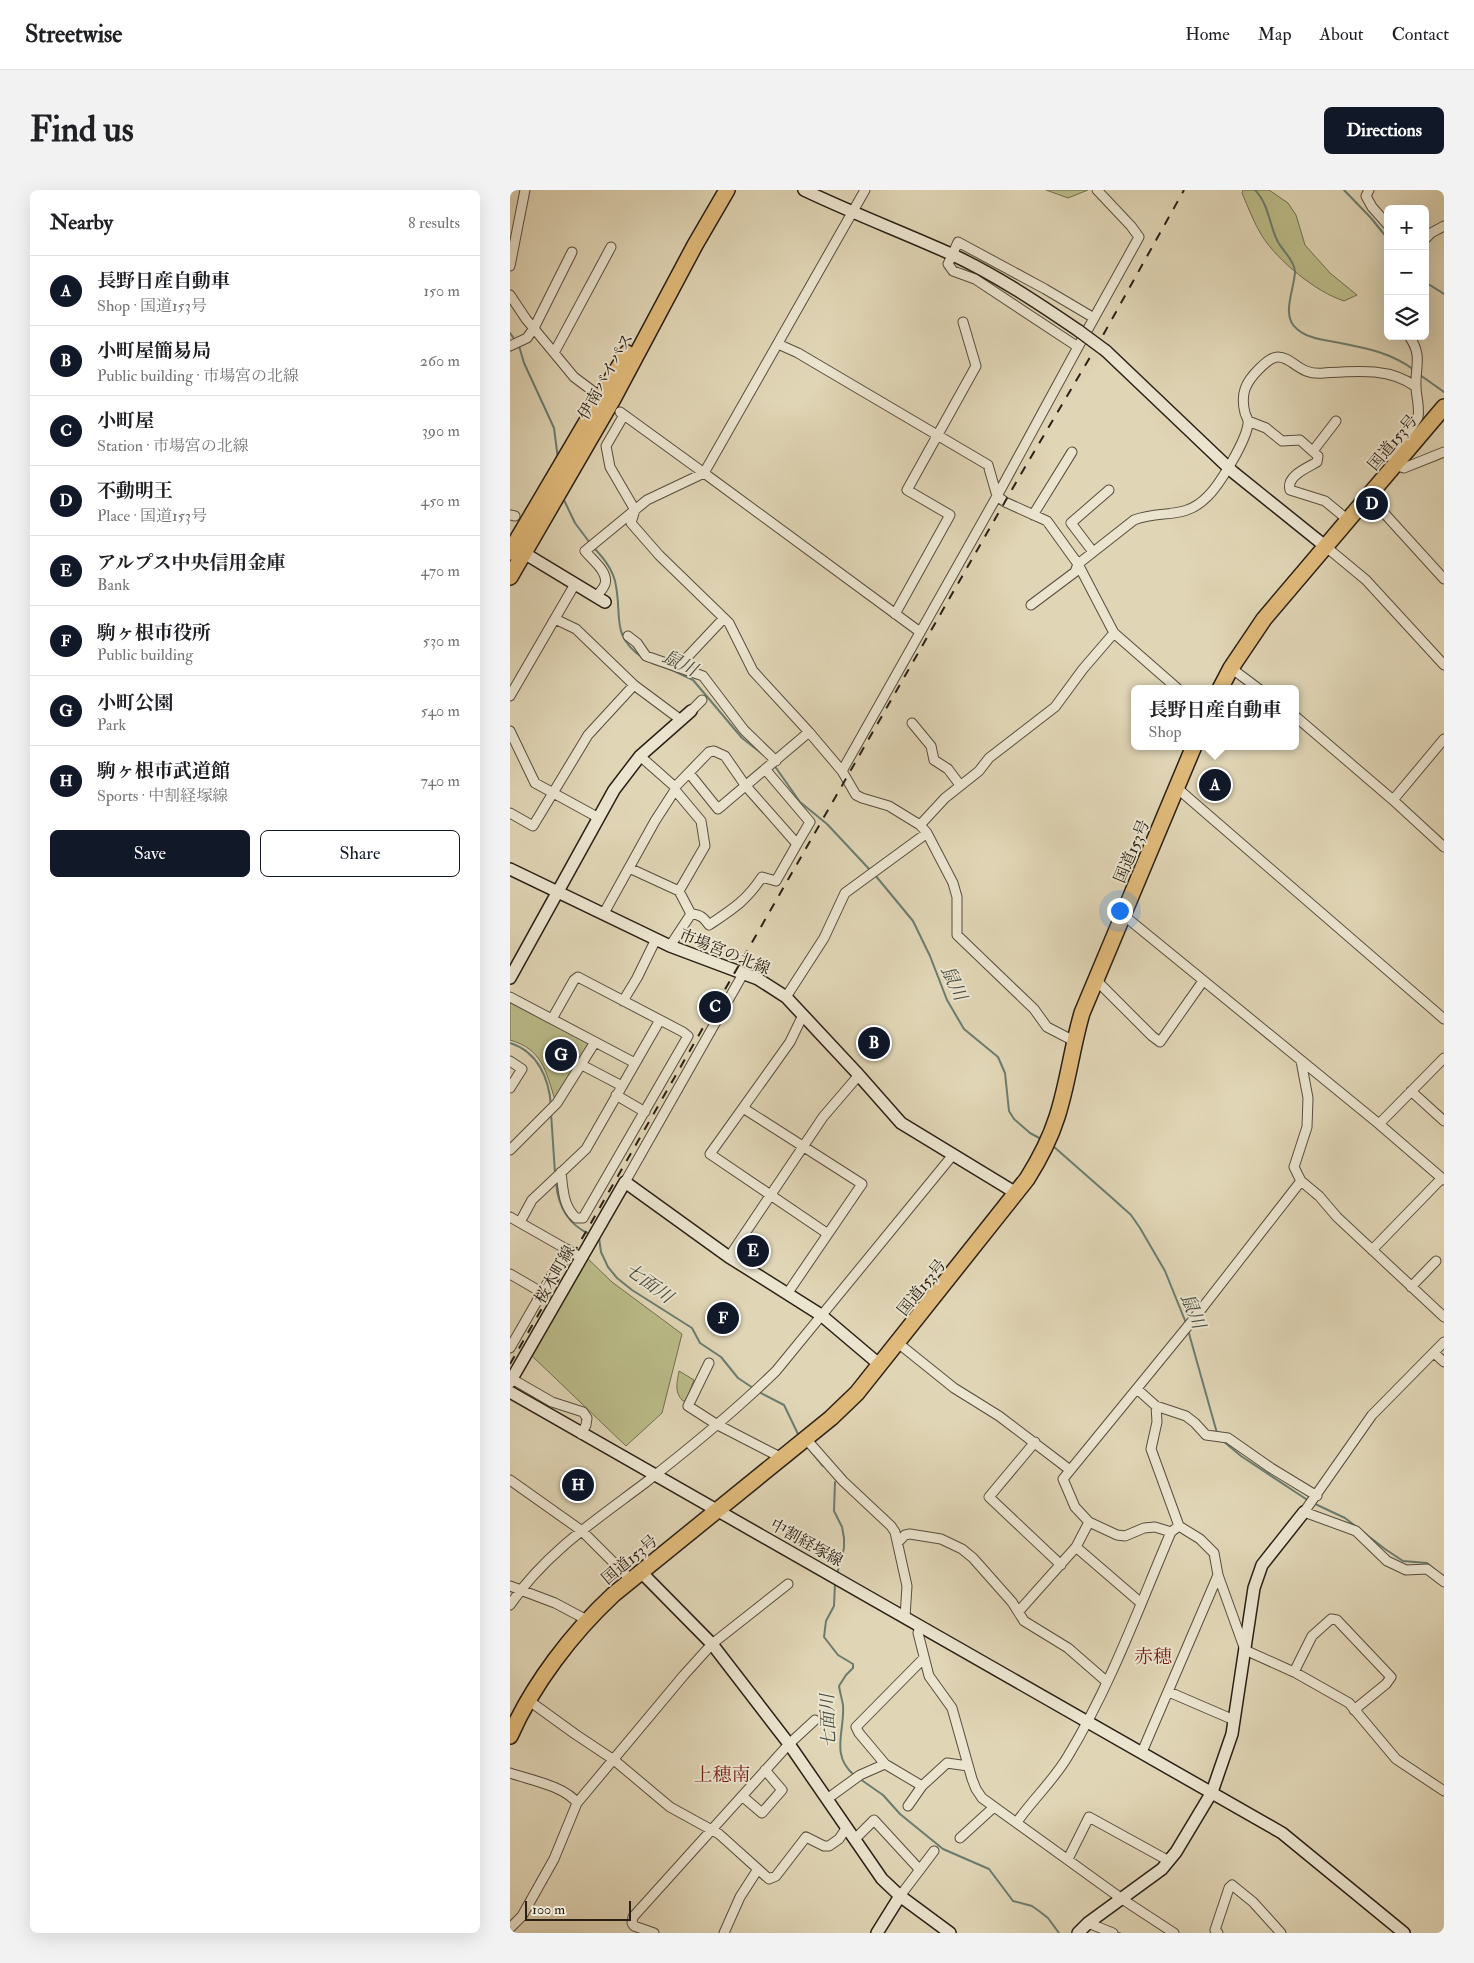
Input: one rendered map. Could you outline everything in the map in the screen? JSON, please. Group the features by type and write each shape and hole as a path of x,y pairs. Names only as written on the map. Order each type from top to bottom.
{"highway":[{"name":"伊南バイパス","path":"510,577 514,549 575,452 720,190"},
{"name":"伊南バイパス","path":"575,452 613,399 695,245 727,190"},
{"name":"国道153号","path":"1222,685 1231,668 1264,619 1441,410"},
{"name":"国道153号","path":"510,1736 528,1700 587,1620 636,1576 831,1418 857,1393 1027,1179 1044,1150 1058,1116 1074,1041 1096,980 1192,750"}],"street":[{"path":"510,266 525,190"},
{"path":"804,190 852,213 953,255 1011,286 1106,351 1228,467 1366,580 1444,665"},
{"path":"514,549 601,600 606,578 595,561 584,551 646,500 704,473 865,190"},
{"path":"842,771 998,496 1078,346 1139,238 1131,226 1096,190"},
{"path":"1368,190 1366,196 1372,207 1384,220"},
{"path":"1429,235 1444,226"},
{"path":"1078,346 975,279 953,271 948,264 958,242 1094,318"},
{"path":"554,353 611,247"},
{"path":"510,346 527,338 534,328 572,252"},
{"path":"510,295 574,378 594,392"},
{"path":"895,614 950,515 907,490 976,366 963,322"},
{"path":"1411,340 1418,357 1416,384 1418,417 1393,456 1395,465 1404,468 1444,452"},
{"path":"778,344 798,353 988,465 998,496 1005,502 1047,521 1078,564 1114,633 1173,685"},
{"path":"1031,605 1075,572 1078,564 1134,520 1142,516 1191,510 1207,496 1228,467 1248,421 1244,404 1246,384 1263,365 1277,357 1283,358 1310,374 1362,371 1402,378 1416,384"},
{"path":"920,632 622,414 606,446 610,467 635,510 631,523 660,555 729,623 753,671 842,771 856,795 889,806 920,825 927,834 953,883 957,897 957,935 1034,1009 1047,1027 1074,1041"},
{"path":"1248,421 1266,428 1282,440 1300,440 1313,451 1318,456 1317,462 1294,476 1288,486 1290,490 1325,501 1348,520"},
{"path":"1313,451 1336,421"},
{"path":"1033,515 1072,452"},
{"path":"1094,552 1071,523 1109,490"},
{"path":"1372,492 1384,513 1444,579"},
{"path":"510,696 575,584"},
{"path":"678,668 724,618"},
{"path":"555,619 576,629 634,685 681,720"},
{"path":"920,825 945,798 979,771 988,758 1055,707 1083,668 1114,633"},
{"path":"628,636 637,643 646,656 703,676 744,730 776,761"},
{"path":"1231,668 1254,685"},
{"path":"510,813 533,826 588,735 634,685"},
{"path":"510,978 614,790 640,756 702,700"},
{"path":"1299,719 1393,800 1444,847"},
{"path":"912,723 931,746 934,760 948,769 960,785"},
{"path":"510,731 535,783 599,818"},
{"path":"689,773 718,808 809,732"},
{"path":"1393,800 1444,739"},
{"path":"604,913 675,789 709,752 714,751 725,756 745,785 797,844"},
{"path":"640,756 675,789 701,820 705,846 679,891"},
{"path":"691,914 704,918 709,925 736,907 751,894 762,877 776,881 810,822 767,768"},
{"path":"1177,788 1444,1019"},
{"path":"786,997 824,938 845,893 927,834"},
{"path":"629,868 679,891 691,914"},
{"name":"市場宮の北線","path":"510,869 670,946 758,979 786,997 859,1075 901,1124 1016,1193"},
{"path":"670,946 691,914"},
{"path":"1122,916 1127,918 1443,1179 1372,1250"},
{"path":"623,1000 637,978 656,939"},
{"path":"743,974 625,1182 729,1257 821,1315 880,1365"},
{"path":"552,1019 574,980 578,977 688,1036 583,1218 576,1218 567,1207 560,1173"},
{"path":"1096,980 1160,1042 1203,981"},
{"path":"510,997 635,1063"},
{"path":"803,1015 790,1042 710,1154 828,1234"},
{"path":"520,1222 532,1200 586,1149 660,1020"},
{"path":"510,1150 555,1105 596,1042"},
{"path":"1378,1124 1444,1058"},
{"path":"510,1061 522,1069 510,1088"},
{"path":"1301,1061 1308,1098 1308,1127 1294,1168 1301,1180 1319,1196 1337,1217 1444,1316"},
{"path":"582,1065 622,1086"},
{"path":"729,1257 823,1117 859,1075"},
{"path":"1411,1091 1444,1121"},
{"path":"616,1095 645,1112"},
{"path":"743,1108 862,1184 787,1294"},
{"path":"510,1605 520,1590 555,1551 654,1476 757,1390 776,1371 952,1156"},
{"path":"1171,1532 1155,1527 1144,1528 1125,1536 1117,1535 1089,1522 1075,1508 1063,1479 1192,1321 1301,1180"},
{"name":"桜木町線","path":"511,1380 625,1182"},
{"path":"510,1217 582,1258"},
{"path":"510,1348 514,1332 567,1249"},
{"path":"1411,1286 1436,1261"},
{"path":"510,1274 541,1292"},
{"path":"1078,1933 1088,1923 1162,1869 1212,1792 1232,1734 1254,1588 1262,1565 1311,1503 1372,1415 1444,1342"},
{"path":"898,1343 954,1388 999,1416 1070,1470"},
{"path":"1434,1353 1444,1362"},
{"path":"709,1363 688,1406 716,1424 782,1458"},
{"path":"511,1380 552,1402 583,1412 587,1418 582,1434"},
{"path":"1137,1389 1156,1406 1186,1416 1206,1435 1226,1438 1311,1503 1356,1531 1387,1561 1406,1570 1428,1569 1444,1582"},
{"name":"中割経塚線","path":"510,1392 654,1476 836,1577 1282,1833 1404,1933"},
{"path":"1156,1406 1157,1422 1151,1449 1179,1526 1200,1539 1211,1550 1245,1650 1294,1672 1349,1703 1396,1759 1444,1791"},
{"path":"806,1439 842,1481 891,1526 895,1532 907,1586 905,1617"},
{"path":"1035,1442 989,1497 1061,1565"},
{"path":"510,1480 582,1531 712,1644 789,1744 882,1879 900,1896 950,1933"},
{"path":"1018,1611 1076,1547 1089,1522"},
{"path":"1017,1822 1032,1800 1058,1771 1088,1721 1107,1682 1171,1532 1179,1526"},
{"path":"898,1542 905,1535 910,1534 942,1539 958,1547 974,1558 1018,1611 1024,1621 1068,1648 1107,1682"},
{"path":"1076,1547 1141,1603"},
{"path":"1142,1752 1218,1575"},
{"path":"510,1928 522,1916 554,1859 577,1803 712,1644 788,1584"},
{"path":"510,1586 556,1603 587,1620"},
{"path":"1294,1672 1312,1636 1331,1619 1337,1620 1391,1677 1386,1684 1354,1710"},
{"path":"920,1626 918,1633 930,1676 952,1708 968,1766 976,1789 982,1798 1122,1899 1174,1933"},
{"path":"922,1786 885,1764 856,1727 924,1658"},
{"path":"1169,1692 1234,1720"},
{"path":"528,1700 614,1760 670,1807 718,1834 766,1877 773,1878 806,1836 824,1846 829,1846 838,1839 846,1827"},
{"path":"654,1933 634,1926 632,1923 633,1917 765,1770 814,1720"},
{"path":"908,1806 922,1786 947,1763 968,1766"},
{"path":"827,1800 857,1777 885,1764"},
{"path":"742,1796 762,1813 782,1790 765,1770"},
{"path":"510,1773 564,1791 572,1796 577,1803"},
{"path":"960,1838 994,1807"},
{"path":"1068,1859 1089,1817 1168,1861"},
{"path":"855,1839 874,1820 920,1870"},
{"path":"877,1933 900,1896 934,1851"},
{"path":"724,1933 740,1897 758,1870"},
{"path":"1215,1932 1229,1888 1232,1886 1252,1902 1281,1933"},
{"path":"1088,1923 1113,1933"}],"green space":[{"path":"1046,190 1088,190 1068,198"},
{"path":"1243,190 1269,190 1288,203 1296,215 1305,245 1330,273 1357,295 1344,301 1333,297 1310,283 1288,265 1262,236 1242,193"},
{"path":"510,1001 589,1041 590,1046 555,1100 549,1080 536,1055 521,1044 510,1040"},
{"path":"586,1257 612,1282 682,1334 662,1413 626,1446 531,1355"},
{"path":"679,1371 694,1380 686,1401 680,1398 677,1391"}],"waterway":[{"path":"1255,190 1266,208 1278,242 1294,267 1289,309 1292,323 1297,329 1312,337 1378,352 1397,359 1414,370"},
{"path":"1344,190 1384,234"},
{"path":"1429,285 1444,294"},
{"name":"鼠川","path":"510,333 515,340"},
{"name":"鼠川","path":"519,346 524,363 554,428 558,459"},
{"path":"1420,375 1444,392"},
{"name":"鼠川","path":"563,498 575,523 590,543"},
{"name":"鼠川","path":"593,547 605,560 613,575 618,597 622,634 626,642 643,658"},
{"name":"鼠川","path":"652,663 693,680 742,738 765,756"},
{"name":"鼠川","path":"774,765 800,802 827,824 871,871"},
{"name":"鼠川","path":"875,875 913,921 930,956 947,1000 964,1029 998,1057 1005,1073 1009,1111 1014,1119 1030,1133 1043,1140"},
{"name":"七面川","path":"510,1043 528,1053 540,1067 548,1086 551,1106"},
{"name":"七面川","path":"551,1113 555,1173"},
{"name":"鼠川","path":"1053,1146 1131,1215 1165,1271 1186,1323"},
{"name":"七面川","path":"556,1183 559,1199 565,1213 575,1225 589,1234"},
{"name":"七面川","path":"599,1238 601,1252 608,1267 617,1278 632,1290 692,1328 700,1343 721,1357 738,1378 753,1388"},
{"name":"鼠川","path":"1188,1330 1217,1433"},
{"name":"七面川","path":"759,1392 784,1405 798,1434"},
{"name":"鼠川","path":"1223,1441 1241,1456 1309,1501"},
{"name":"七面川","path":"810,1450 823,1466"},
{"name":"七面川","path":"835,1482 834,1511 842,1527 844,1538 844,1548 837,1574"},
{"name":"鼠川","path":"1313,1503 1345,1518 1403,1561 1427,1563 1434,1569"},
{"name":"七面川","path":"835,1583 834,1606 826,1621 824,1637 838,1655 853,1664 853,1668 839,1686 843,1705 840,1751 842,1759 854,1775"},
{"name":"七面川","path":"860,1779 883,1795 900,1814 943,1849 989,1869 1013,1901 1032,1906 1048,1918 1059,1933"}],"railway":[{"path":"510,1364 1018,479 1102,337 1184,190"}],"place":[{"name":"不動明王","path":"1372,504"},
{"name":"長野日産自動車","path":"1215,785"},
{"name":"小町屋","path":"715,1007"},
{"name":"小町屋簡易局","path":"874,1043"},
{"name":"小町公園","path":"561,1055"},
{"name":"アルプス中央信用金庫","path":"753,1251"},
{"name":"駒ヶ根市役所","path":"723,1318"},
{"name":"駒ヶ根市武道館","path":"578,1485"}],"district":[{"name":"赤穂","path":"1153,1656"},
{"name":"上穂南","path":"722,1774"}]}
